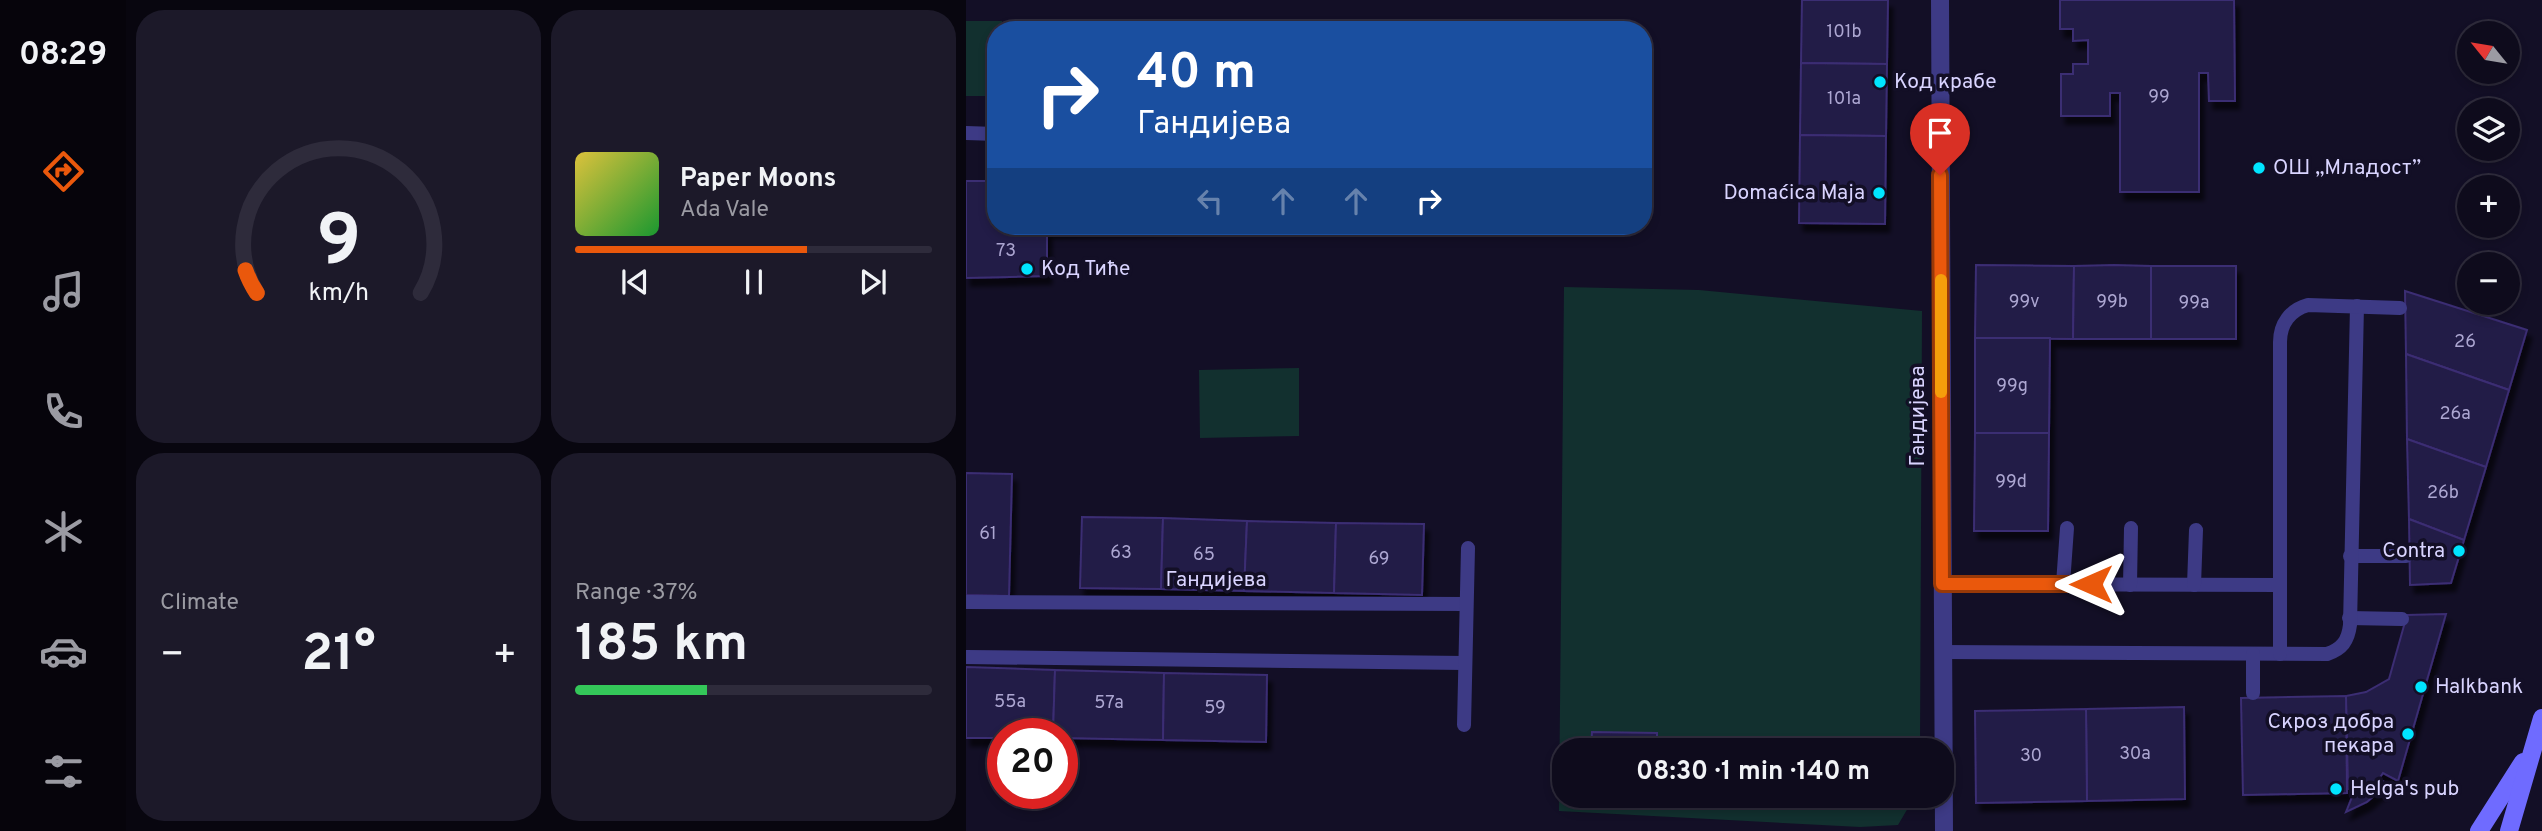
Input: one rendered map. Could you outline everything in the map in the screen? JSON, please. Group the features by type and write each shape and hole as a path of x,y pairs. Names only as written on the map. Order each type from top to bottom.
{"main road":[{"path":"2509,831 2542,718"},
{"path":"2479,831 2534,744"}],"street":[{"name":"Гандијева","path":"1940,0 1944,831"}],"lane":[{"path":"966,134 987,134"},
{"path":"2280,654 2282,328 2289,316 2301,307 2315,304 2400,308"},
{"path":"1942,652 2327,654 2344,645 2349,618 2357,306"},
{"path":"2063,584 2067,528"},
{"path":"2130,585 2131,528"},
{"path":"2194,585 2196,530"},
{"path":"1464,725 1468,548"},
{"path":"2350,556 2406,556"},
{"path":"1942,584 2279,585"},
{"name":"Гандијева","path":"966,602 1466,604"},
{"path":"2349,618 2402,619"},
{"path":"2253,654 2253,694"},
{"path":"966,657 1465,663"}],"green space":[{"path":"966,21 987,21 987,96 966,96"},
{"path":"1564,287 1699,290 1922,311 1920,738 1560,738"},
{"path":"1299,368 1299,436 1200,438 1199,370"},
{"path":"1559,808 1908,808 1898,825 1860,827 1559,811"}],"building":[{"path":"1802,0 1888,0 1887,64 1801,63"},
{"path":"2060,0 2234,0 2235,101 2209,101 2208,73 2199,73 2199,192 2120,192 2120,93 2110,93 2110,116 2061,116 2061,74 2073,74 2073,64 2088,64 2088,40 2073,41 2073,29 2060,29"},
{"path":"1801,63 1887,64 1886,136 1800,135"},
{"path":"1800,135 1886,136 1885,224 1799,223"},
{"path":"966,181 987,181 987,235 1047,235 1047,276 966,278"},
{"path":"1976,265 2074,266 2073,339 1975,338"},
{"path":"2074,266 2151,266 2151,339 2073,339"},
{"path":"2151,266 2236,266 2236,339 2151,339"},
{"path":"2405,291 2457,308 2457,315 2480,315 2527,330 2509,390 2406,354"},
{"path":"1975,338 2050,338 2049,433 1975,433"},
{"path":"2406,354 2509,390 2486,467 2407,439"},
{"path":"1975,433 2049,433 2048,531 1974,531"},
{"path":"2407,439 2486,467 2464,540 2409,519"},
{"path":"966,473 1012,474 1009,596 966,595"},
{"path":"1082,517 1163,518 1161,589 1080,588"},
{"path":"1163,518 1247,521 1244,591 1161,589"},
{"path":"2409,519 2464,540 2451,583 2410,585"},
{"path":"1247,521 1336,523 1334,593 1244,591"},
{"path":"1336,523 1424,524 1422,595 1334,593"},
{"path":"2446,614 2398,781 2383,773 2379,779 2388,784 2367,802 2346,812 2352,797 2351,789 2348,789 2346,696 2366,692 2389,679 2407,615"},
{"path":"966,667 1055,670 1053,718 987,718 987,738 966,738"},
{"path":"1055,670 1164,673 1163,740 1078,738 1078,718 1053,718"},
{"path":"1164,673 1267,675 1266,742 1163,740"},
{"path":"2346,696 2347,793 2243,795 2241,698"},
{"path":"2184,707 2185,799 2087,801 2086,709"},
{"path":"2086,709 2087,801 1976,803 1975,711"},
{"path":"1592,732 1657,733 1657,738 1592,738"}],"slow traffic":[{"path":"1941,280 1941,392"}],"place":[{"name":"Код крабе","path":"1880,82"},
{"name":"ОШ „Младост”","path":"2259,168"},
{"name":"Domaćica Maja","path":"1879,193"},
{"name":"Код Тиће","path":"1027,269"},
{"name":"Contra","path":"2459,551"},
{"name":"Halkbank","path":"2421,687"},
{"name":"Скроз добра пекара","path":"2408,734"},
{"name":"Helga's pub","path":"2336,789"}],"route":[{"path":"1940,175 1942,584 2091,584"}]}
